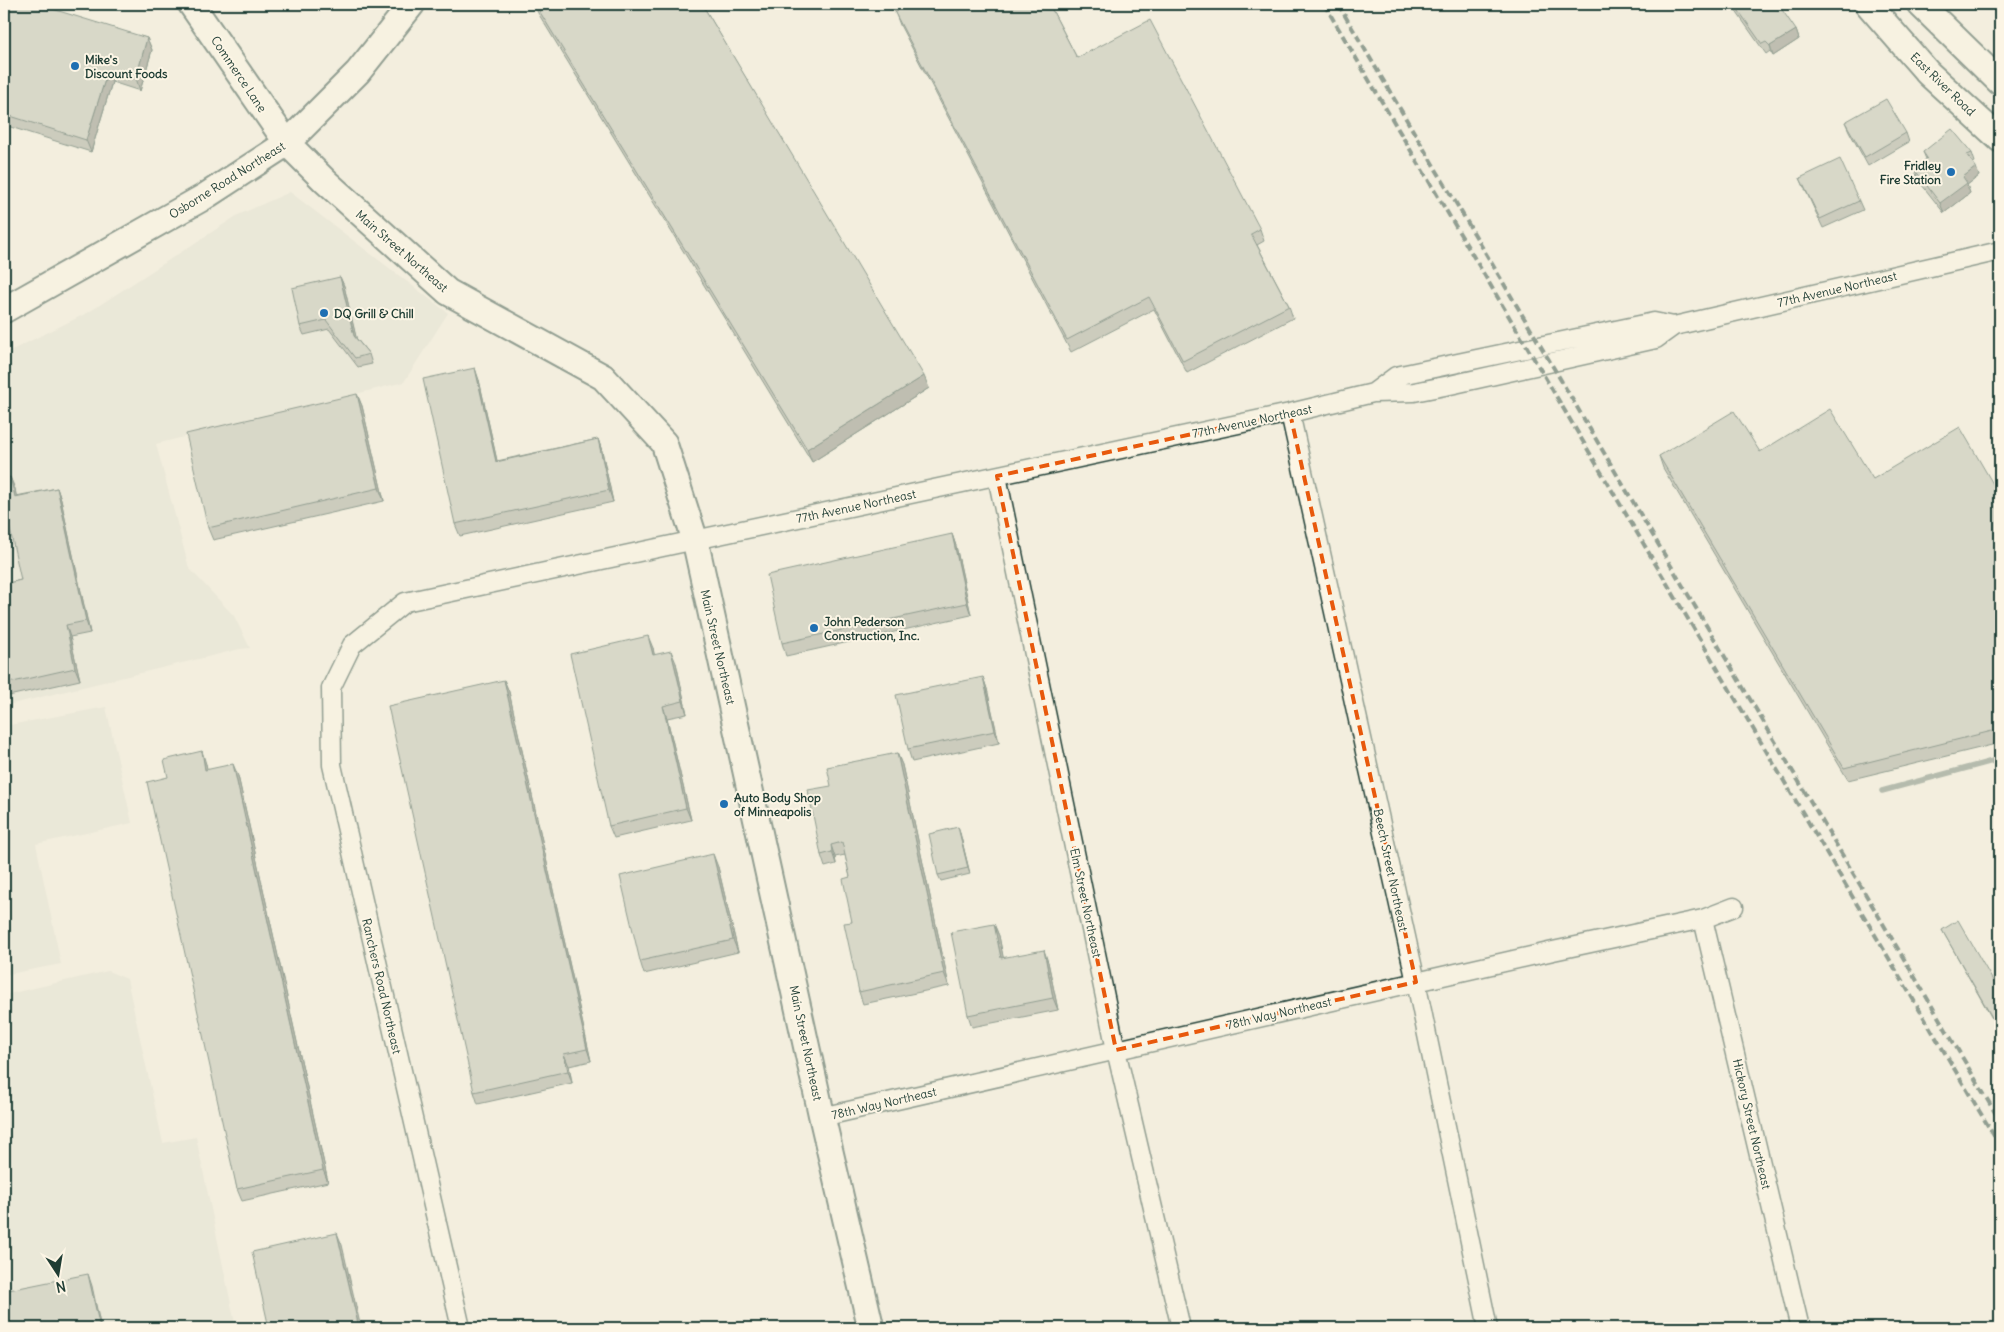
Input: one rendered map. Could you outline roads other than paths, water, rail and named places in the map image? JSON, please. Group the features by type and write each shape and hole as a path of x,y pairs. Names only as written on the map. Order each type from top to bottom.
{"street":[{"name":"Commerce Lane","path":"191,4 287,143"},
{"name":"Osborne Road Northeast","path":"4,310 204,197 287,143 358,72 412,4"},
{"name":"East River Road","path":"1868,4 1928,73 2000,139"},
{"path":"1920,4 2000,82"},
{"name":"Main Street Northeast","path":"287,143 359,213 448,292 603,377 664,443 695,540 822,1117 871,1328"},
{"name":"77th Avenue Northeast","path":"352,645 405,602 1290,413 1373,393 1414,392 1450,385 1656,339 1674,326 2000,251"},
{"name":"Beech Street Northeast","path":"1290,413 1416,982 1488,1328"},
{"name":"Elm Street Northeast","path":"997,476 1116,1050 1181,1328"},
{"name":"Ranchers Road Northeast","path":"352,645 331,688 332,765 460,1328"},
{"name":"78th Way Northeast","path":"822,1117 1703,919 1734,907"},
{"name":"Hickory Street Northeast","path":"1703,919 1800,1328"}],"waterway":[{"path":"1882,791 2000,759"}],"railway":[{"path":"1324,4 2000,1146"},
{"path":"1338,4 2000,1121"}],"place":[{"name":"Mike's Discount Foods","path":"75,66"},
{"name":"Fridley Fire Station","path":"1951,172"},
{"name":"DQ Grill & Chill","path":"324,313"},
{"name":"John Pederson Construction, Inc.","path":"814,628"},
{"name":"Auto Body Shop of Minneapolis","path":"724,804"}]}
